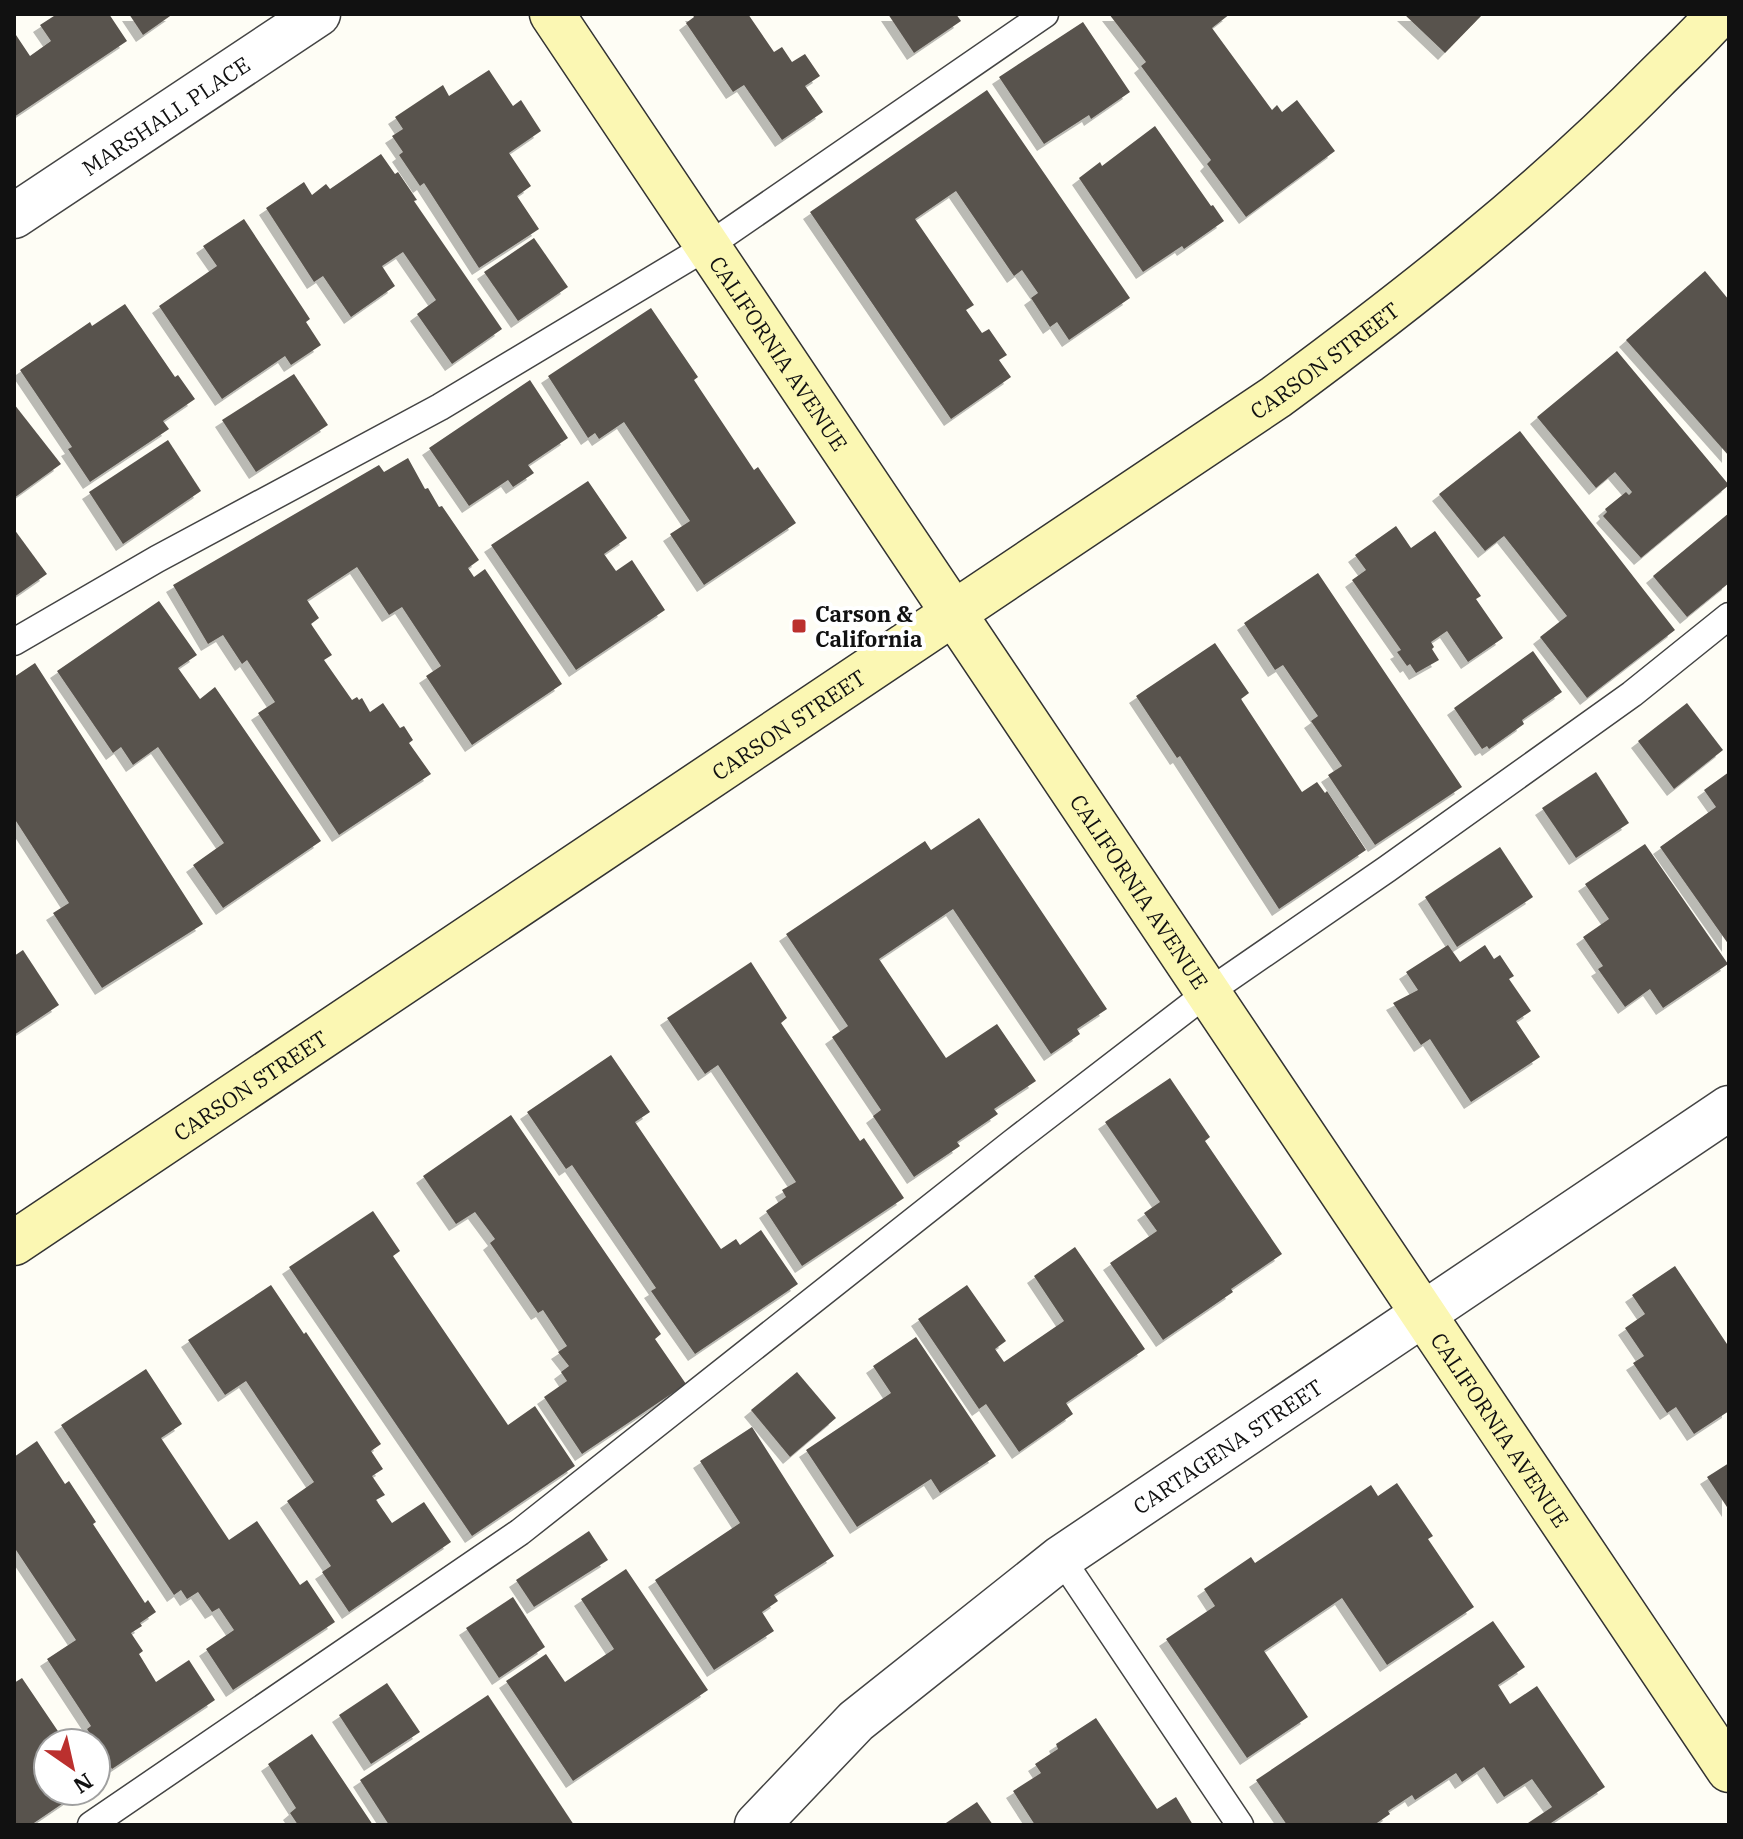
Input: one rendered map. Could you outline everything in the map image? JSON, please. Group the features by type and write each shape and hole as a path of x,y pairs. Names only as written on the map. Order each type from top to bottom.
{"street":[{"name":"MARSHALL PLACE","path":"14,216 318,14"},
{"name":"CALIFORNIA AVENUE","path":"552,14 1729,1770"},
{"name":"CARSON STREET","path":"14,1243 1276,397 1498,226 1598,136 1719,14"},
{"name":"CARTAGENA STREET","path":"757,1825 856,1721 1061,1558 1729,1108"}],"lane":[{"path":"14,642 157,559 440,407 708,246 1045,14"},
{"path":"91,1825 520,1532 1207,993 1632,694 1729,616"},
{"path":"1061,1558 1240,1825"}],"building":[{"path":"57,14 109,14 127,41 14,117 14,32 30,56 51,41 40,25"},
{"path":"129,14 173,14 143,35"},
{"path":"692,14 748,14 774,52 782,47 792,62 805,54 820,76 805,86 823,112 782,140 744,85 733,92 686,23 694,17"},
{"path":"888,14 956,14 961,21 914,53"},
{"path":"1109,14 1230,14 1212,28 1272,110 1277,105 1282,112 1297,100 1335,151 1246,217 1207,164 1211,160 1141,66 1146,62"},
{"path":"1404,14 1483,14 1445,53"},
{"path":"1083,22 1130,92 1091,119 1089,115 1044,144 999,77"},
{"path":"489,70 513,106 521,100 541,131 509,153 531,186 517,196 539,229 479,268 424,183 420,186 399,155 403,152 392,136 403,129 395,117 443,85 449,96"},
{"path":"987,90 1130,298 1069,340 1057,322 1050,327 1031,298 1038,293 1022,270 1014,276 956,191 915,219 974,305 966,310 982,333 989,329 1007,355 999,360 1011,377 951,419 810,212"},
{"path":"1155,126 1224,221 1143,272 1079,178 1100,162 1102,166"},
{"path":"381,154 395,174 398,172 417,200 414,201 502,329 452,364 417,314 436,300 403,252 382,266 395,286 351,317 323,276 314,282 266,208 304,182 312,195 326,184 330,189"},
{"path":"244,219 310,319 306,322 321,345 291,365 285,356 222,399 159,306 217,266 203,246"},
{"path":"534,238 568,287 518,321 484,272"},
{"path":"1705,271 1729,300 1729,456 1626,340"},
{"path":"125,304 175,377 178,375 195,399 163,421 169,429 90,482 68,449 72,447 20,370 90,322 92,326"},
{"path":"651,308 698,377 694,380 754,470 758,467 796,523 704,585 670,534 690,521 624,422 599,439 595,433 588,438 548,376"},
{"path":"1617,351 1729,485 1641,558 1603,516 1607,512 1605,509 1626,492 1629,495 1632,492 1615,472 1596,488 1537,417"},
{"path":"294,374 328,425 256,472 222,420"},
{"path":"530,380 568,438 528,465 534,473 513,487 508,480 469,506 429,448"},
{"path":"14,404 61,464 14,498"},
{"path":"1520,431 1675,630 1587,698 1540,637 1567,616 1504,536 1485,551 1439,494"},
{"path":"168,440 201,491 123,544 89,492"},
{"path":"408,458 425,489 428,488 439,507 442,506 479,560 468,568 474,577 485,569 562,684 472,745 426,676 441,666 402,607 389,615 357,567 307,600 319,618 311,624 332,655 324,660 352,700 362,698 370,712 383,703 400,728 404,726 413,740 409,743 431,774 339,835 258,713 275,702 247,660 242,664 223,635 208,644 173,585 379,465 384,472"},
{"path":"588,481 627,538 604,554 616,571 632,560 665,610 576,670 491,545"},
{"path":"1729,513 1729,583 1687,617 1653,576"},
{"path":"1396,526 1411,548 1435,531 1481,596 1476,599 1503,638 1468,662 1447,631 1431,642 1439,660 1416,673 1410,664 1407,666 1397,652 1401,650 1352,580 1366,570 1355,555"},
{"path":"14,529 47,574 14,597"},
{"path":"1318,573 1462,787 1375,845 1328,775 1342,766 1311,721 1318,716 1283,665 1275,670 1244,623"},
{"path":"159,601 197,655 178,668 200,699 215,687 321,841 223,908 193,865 224,843 158,747 133,765 121,747 113,753 57,671"},
{"path":"1215,643 1249,693 1241,699 1302,792 1317,782 1325,793 1327,791 1366,850 1279,909 1180,756 1177,758 1136,696"},
{"path":"1533,651 1562,692 1522,720 1524,724 1489,749 1487,746 1482,749 1454,708"},
{"path":"35,663 203,924 102,988 53,913 69,903 14,818 14,677"},
{"path":"1687,703 1723,750 1674,789 1638,741"},
{"path":"1596,772 1629,823 1576,858 1542,808"},
{"path":"1729,772 1729,945 1660,847 1716,807 1704,790"},
{"path":"979,818 1107,1009 1077,1029 1080,1034 1051,1054 953,909 879,959 946,1058 997,1024 1036,1081 994,1109 998,1114 957,1142 960,1146 914,1177 873,1116 881,1110 832,1037 848,1026 786,934 925,841 931,850"},
{"path":"1645,844 1728,964 1663,1008 1650,989 1625,1007 1598,969 1603,966 1583,937 1609,919 1585,884"},
{"path":"1500,847 1533,897 1457,947 1425,897"},
{"path":"1448,945 1460,962 1485,945 1494,959 1500,955 1514,976 1509,979 1531,1011 1516,1021 1540,1057 1471,1102 1430,1039 1421,1045 1393,1003 1418,990 1406,972"},
{"path":"23,950 59,1005 14,1035 14,956"},
{"path":"751,962 787,1018 781,1023 860,1141 864,1138 904,1198 802,1266 766,1211 786,1197 782,1190 796,1182 718,1065 705,1074 667,1018"},
{"path":"611,1055 650,1112 635,1122 721,1249 736,1239 740,1245 761,1230 798,1284 695,1354 651,1291 656,1288 572,1165 566,1169 527,1112"},
{"path":"1170,1078 1210,1137 1205,1141 1282,1254 1163,1340 1110,1263 1157,1231 1144,1213 1160,1202 1105,1122"},
{"path":"511,1115 661,1334 655,1339 686,1384 582,1454 544,1397 567,1381 561,1372 569,1366 558,1352 567,1346 543,1310 538,1313 490,1243 495,1239 475,1212 456,1224 423,1176"},
{"path":"373,1211 400,1251 393,1256 508,1425 535,1406 575,1466 472,1536 289,1267"},
{"path":"1075,1247 1145,1349 1066,1403 1073,1414 1019,1452 986,1404 979,1409 918,1319 967,1285 1006,1341 995,1349 1004,1362 1064,1321 1034,1276"},
{"path":"1675,1266 1729,1347 1729,1411 1694,1434 1676,1407 1667,1413 1633,1363 1644,1356 1625,1328 1645,1314 1632,1295"},
{"path":"271,1285 381,1444 371,1451 383,1469 372,1476 385,1495 376,1500 392,1523 424,1502 451,1542 349,1612 322,1572 331,1566 287,1501 314,1482 246,1381 225,1395 188,1340"},
{"path":"916,1337 996,1456 940,1493 931,1479 857,1527 806,1450 891,1393 873,1366"},
{"path":"146,1369 182,1424 161,1438 229,1540 257,1521 300,1585 307,1580 335,1622 233,1690 206,1649 234,1630 219,1608 212,1612 198,1592 187,1599 181,1590 174,1595 61,1425"},
{"path":"797,1372 836,1418 790,1457 751,1410"},
{"path":"752,1427 834,1556 774,1595 778,1601 762,1612 774,1631 714,1670 655,1580 740,1523 700,1461"},
{"path":"37,1441 65,1484 69,1481 145,1603 148,1600 156,1612 131,1633 143,1651 139,1654 156,1682 189,1660 215,1700 112,1769 112,1727 90,1727 47,1659 76,1640 14,1547 14,1457"},
{"path":"1729,1463 1729,1510 1707,1477"},
{"path":"1397,1483 1433,1536 1428,1539 1474,1607 1387,1665 1342,1598 1264,1651 1308,1717 1247,1758 1166,1639 1215,1606 1204,1589 1251,1557 1255,1563 1371,1485 1378,1496"},
{"path":"589,1531 608,1560 534,1607 516,1580"},
{"path":"626,1569 708,1690 573,1781 506,1681 546,1654 565,1682 614,1649 581,1599"},
{"path":"513,1597 545,1647 499,1678 466,1628"},
{"path":"1493,1621 1525,1667 1498,1685 1510,1704 1537,1686 1605,1787 1548,1825 1525,1825 1552,1807 1532,1779 1504,1797 1484,1767 1462,1782 1456,1773 1415,1800 1412,1795 1374,1825 1287,1825 1256,1780"},
{"path":"22,1678 55,1727 32,1727 32,1807 57,1807 31,1825 14,1825 14,1683"},
{"path":"387,1683 420,1732 371,1764 339,1715"},
{"path":"488,1695 574,1825 389,1825 360,1780"},
{"path":"1096,1718 1157,1809 1176,1797 1193,1825 1035,1825 1013,1791 1041,1773 1035,1764 1058,1749 1056,1744"},
{"path":"312,1734 373,1825 298,1825 290,1813 296,1808 268,1764"},
{"path":"977,1802 993,1825 943,1825"}],"place":[{"name":"Carson & California","path":"799,626"}]}
